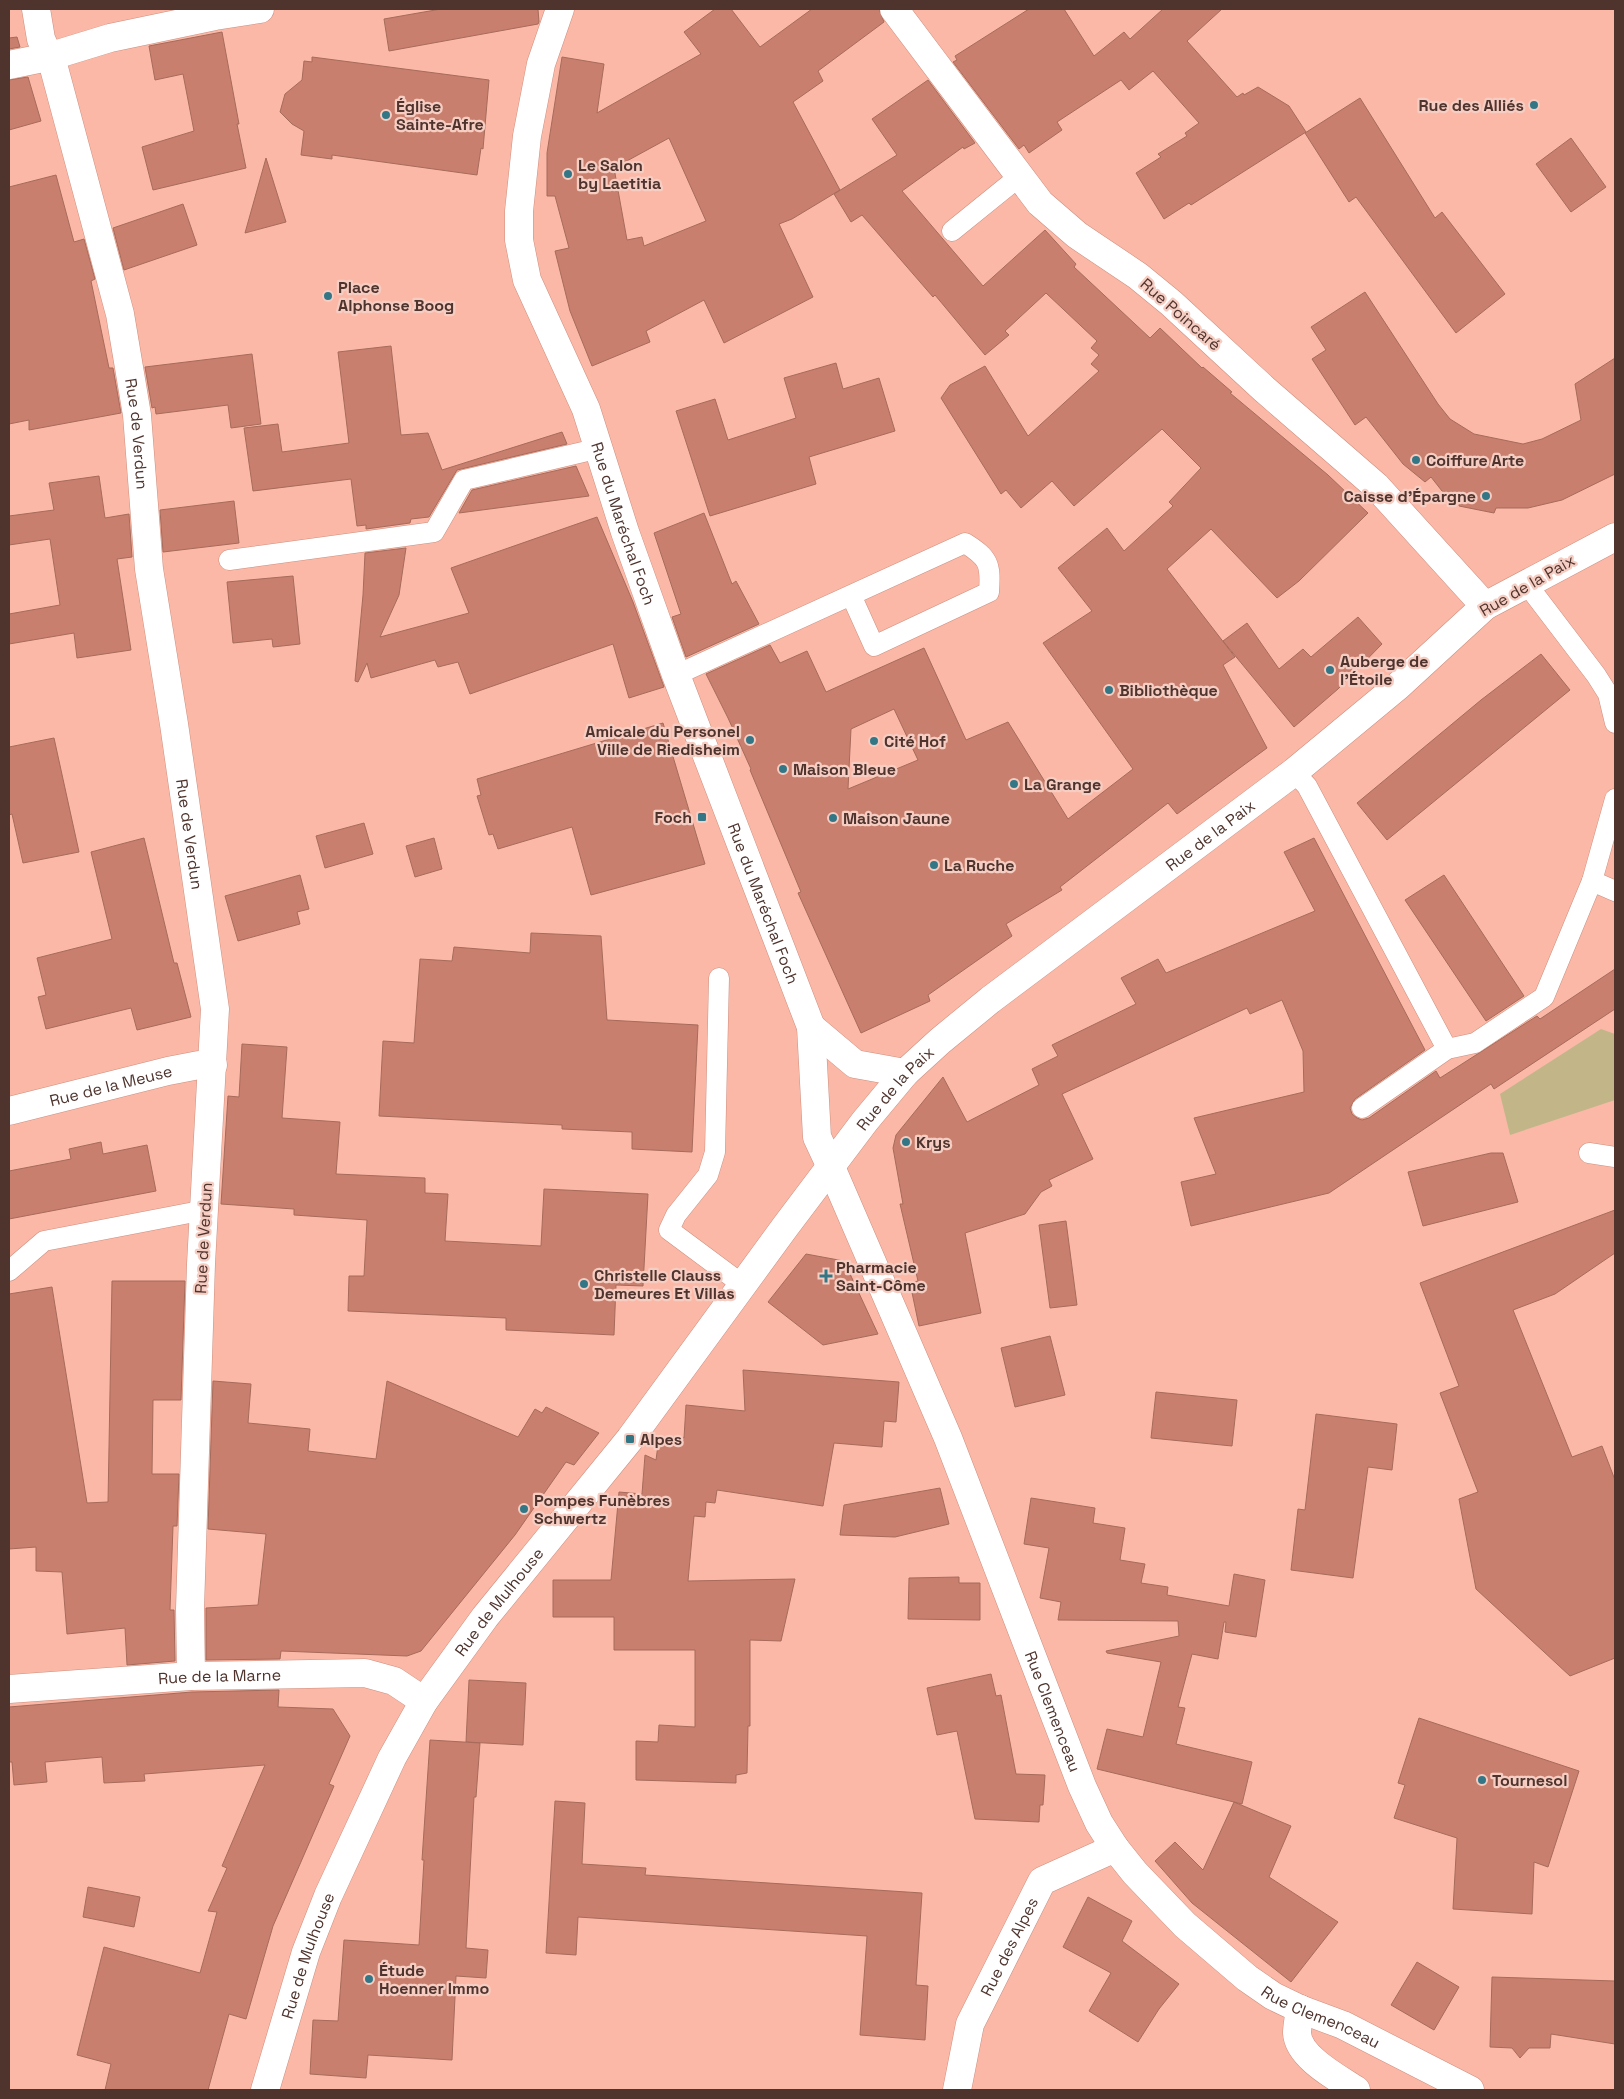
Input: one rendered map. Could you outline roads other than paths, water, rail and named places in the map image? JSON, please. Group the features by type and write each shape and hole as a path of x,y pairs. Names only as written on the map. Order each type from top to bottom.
{"street":[{"name":"Rue de Verdun","path":"36,9 40,40 59,88 120,314 137,414 149,569 174,724 215,1009 205,1210 190,1609 191,1676"},
{"path":"9,65 48,57 178,16 260,9"},
{"name":"Rue du Maréchal Foch","path":"560,9 541,64 527,136 519,211 520,240 527,280 577,386 600,448 625,532 676,675 810,1027 817,1137 831,1167"},
{"name":"Rue Poincaré","path":"894,9 1040,203 1058,220 1152,287 1264,389 1376,486 1484,606"},
{"name":"Rue de la Paix","path":"831,1167 865,1121 905,1073 990,1000 1294,772 1398,686 1484,606 1615,536"},
{"name":"Rue du Maréchal Foch","path":"810,1027 855,1064 905,1073"},
{"name":"Rue de la Meuse","path":"9,1111 168,1071 199,1065 213,1065"},
{"name":"Rue de Mulhouse","path":"265,2090 306,1952 328,1896 392,1758 424,1701 485,1617 630,1439 831,1167"},
{"name":"Rue Clemenceau","path":"831,1167 948,1438 1082,1786 1099,1823 1115,1848 1140,1879 1185,1925 1248,1978 1273,1996 1300,2009 1343,2025 1470,2090"},
{"name":"Rue de la Marne","path":"9,1688 191,1676 365,1673 394,1681 424,1701"},
{"name":"Rue des Alpes","path":"957,2090 970,2024 1042,1881 1115,1848"},
{"path":"1300,2009 1297,2034 1302,2050 1356,2090"}],"lane":[{"path":"952,231 1020,176"},
{"path":"229,560 434,532 464,480 600,448"},
{"path":"676,675 851,595 965,543 981,553 990,571 989,592 874,646 851,595"},
{"path":"1526,583 1596,675 1608,694 1615,723"},
{"path":"1294,772 1307,786 1447,1048"},
{"path":"1362,1108 1447,1048 1475,1043 1544,997 1592,881 1615,799"},
{"path":"1592,881 1615,891"},
{"path":"719,978 715,1152 708,1175 676,1215 669,1230 744,1285"},
{"path":"1589,1153 1615,1157"},
{"path":"9,1271 44,1241 205,1210"}],"place":[{"name":"Rue des Alliés","path":"1534,105"},
{"name":"Église Sainte-Afre","path":"386,115"},
{"name":"Le Salon by Laetitia","path":"568,174"},
{"name":"Place Alphonse Boog","path":"328,296"},
{"name":"Coiffure Arte","path":"1416,460"},
{"name":"Caisse d'Épargne","path":"1486,496"},
{"name":"Auberge de l'Étoile","path":"1330,670"},
{"name":"Bibliothèque","path":"1109,690"},
{"name":"Amicale du Personel Ville de Riedisheim","path":"750,740"},
{"name":"Cité Hof","path":"874,741"},
{"name":"Maison Bleue","path":"783,769"},
{"name":"La Grange","path":"1014,784"},
{"name":"Foch","path":"702,817"},
{"name":"Maison Jaune","path":"833,818"},
{"name":"La Ruche","path":"934,865"},
{"name":"Krys","path":"906,1142"},
{"name":"Pharmacie Saint-Côme","path":"826,1276"},
{"name":"Christelle Clauss Demeures Et Villas","path":"584,1284"},
{"name":"Alpes","path":"630,1439"},
{"name":"Pompes Funèbres Schwertz","path":"524,1509"},
{"name":"Tournesol","path":"1482,1780"},
{"name":"Étude Hoenner Immo","path":"369,1979"}]}
